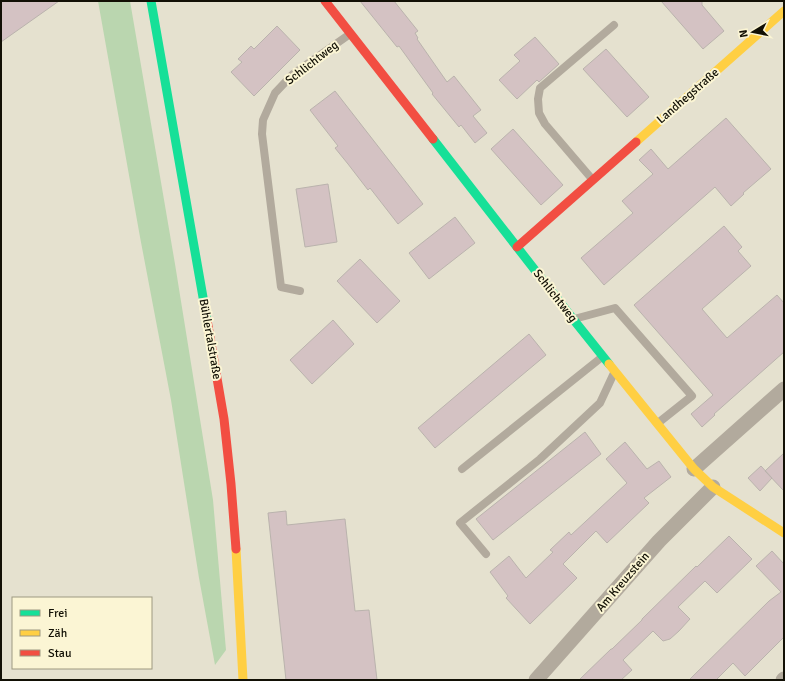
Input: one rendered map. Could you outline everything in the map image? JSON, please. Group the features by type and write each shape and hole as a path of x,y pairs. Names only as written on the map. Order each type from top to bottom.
{"street":[{"name":"Bühlertalstraße","path":"152,1 224,418 231,476 244,680"},
{"name":"Schlichtweg","path":"325,1 573,319 694,469 713,487 784,533"},
{"name":"Landhegstraße","path":"517,247 784,11"},
{"path":"694,469 784,389"},
{"name":"Am Kreuzstein","path":"536,680 659,541 713,487"}],"lane":[{"path":"593,180 545,124 539,113 538,99 540,88 614,25"},
{"name":"Schlichtweg","path":"300,291 281,287 262,134 263,120 275,93 293,74 350,33"},
{"path":"573,319 615,308 692,396 657,424"},
{"path":"462,468 603,356"},
{"path":"486,554 460,523 540,459 600,404 615,371"}],"green space":[{"path":"98,1 130,1 175,264 213,500 226,650 215,665 199,578 171,400"}],"building":[{"path":"1,1 59,1 1,42"},
{"path":"360,1 394,1 418,31 415,33 418,38 417,39 447,82 454,76 481,110 473,116 487,133 475,143 461,125 459,127 432,94 433,93 399,46 397,47"},
{"path":"661,1 702,1 702,5 724,31 703,49"},
{"path":"277,26 300,50 254,96 231,72 242,62 238,59 251,46 254,49"},
{"path":"535,37 559,64 539,82 537,80 517,99 499,80 520,61 514,55"},
{"path":"606,49 649,97 627,117 583,69"},
{"path":"335,91 423,204 398,224 370,188 368,190 335,148 338,146 310,110"},
{"path":"726,118 771,169 743,193 744,194 731,206 715,187 604,285 581,258 633,213 622,201 653,174 639,160 651,149 668,169"},
{"path":"513,129 563,185 541,205 491,149"},
{"path":"328,184 337,242 305,247 296,189"},
{"path":"455,217 475,243 429,279 409,253"},
{"path":"724,226 742,247 738,251 751,266 702,309 727,338 777,295 784,303 784,352 714,414 715,415 702,427 691,414 713,395 634,305"},
{"path":"360,259 400,301 377,323 337,281"},
{"path":"333,320 354,344 312,384 290,360"},
{"path":"529,334 546,355 435,448 418,428"},
{"path":"585,432 601,454 493,540 476,519"},
{"path":"625,442 647,469 659,461 671,477 644,498 649,503 607,543 596,531 563,564 577,578 530,624 506,598 508,596 490,572 509,556 526,578 553,552 550,550 569,532 571,535 627,483 606,459"},
{"path":"784,453 784,491 765,471"},
{"path":"761,466 772,478 760,491 748,478"},
{"path":"286,511 287,525 345,519 355,611 369,610 377,680 286,680 268,513"},
{"path":"729,536 752,559 717,593 705,581 678,607 690,619 679,631 670,639 663,641 653,631 623,660 632,670 621,680 579,680 696,566 697,567"},
{"path":"772,551 784,564 784,637 745,676 733,663 716,680 689,680 769,601 781,592 756,566"}],"traffic: fast":[{"path":"151,1 207,320"},
{"path":"433,139 609,364"}],"traffic: slow":[{"path":"636,142 784,11"},
{"path":"609,364 694,469 713,487 784,533"},
{"path":"236,549 243,680"}],"traffic: jam":[{"path":"325,1 433,139"},
{"path":"517,247 636,142"},
{"path":"207,320 224,419 236,549"}]}
